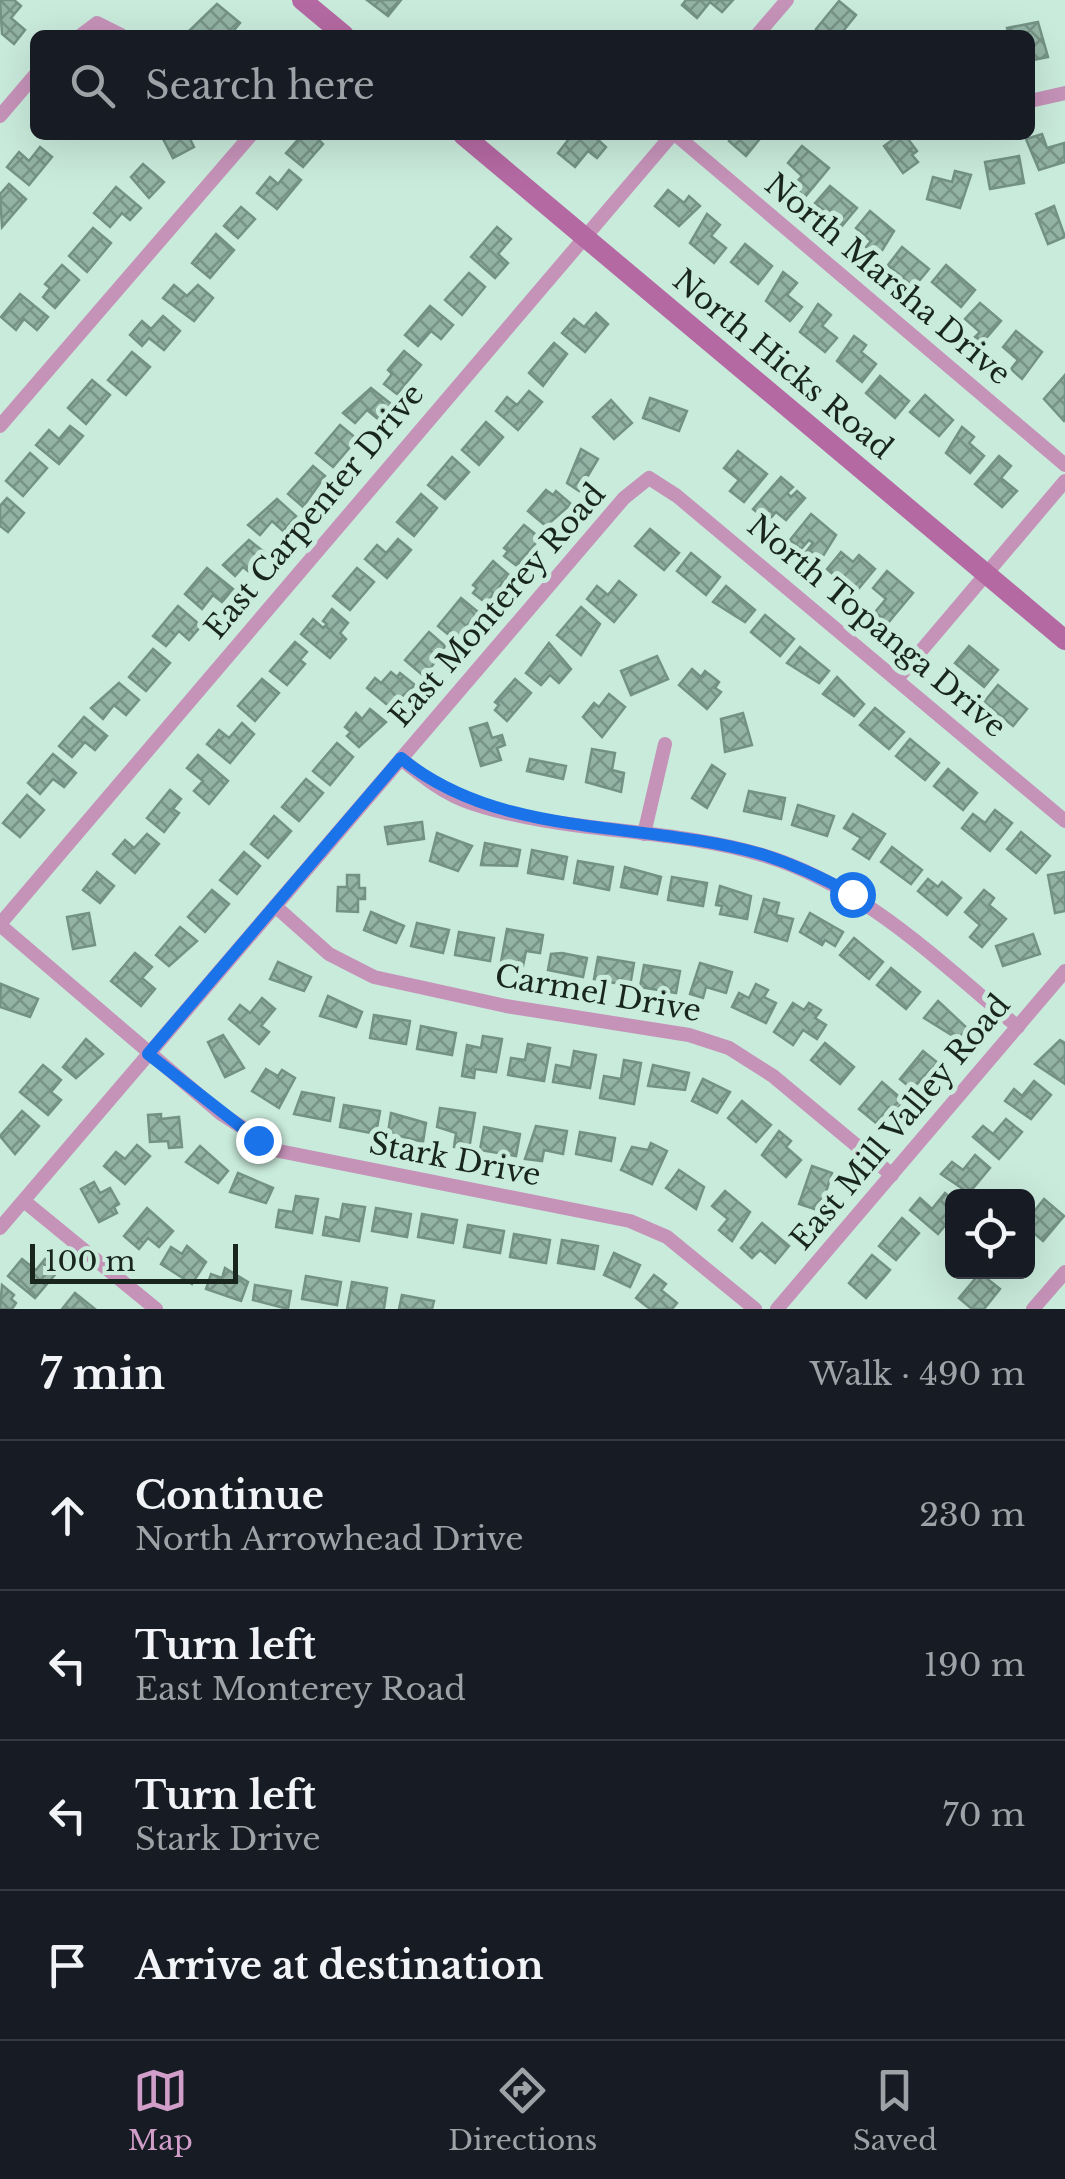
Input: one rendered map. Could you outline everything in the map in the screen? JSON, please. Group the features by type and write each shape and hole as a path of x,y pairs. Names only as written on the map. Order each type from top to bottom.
{"main road":[{"path":"302,0 336,30"},
{"name":"North Hicks Road","path":"469,140 1065,640"}],"street":[{"path":"761,30 787,0"},
{"path":"88,30 97,23 112,30"},
{"path":"0,116 30,81"},
{"path":"1035,99 1065,93"},
{"path":"0,426 247,140"},
{"name":"East Carpenter Drive","path":"0,925 670,140"},
{"name":"North Marsha Drive","path":"680,140 1065,466"},
{"name":"North Topanga Drive","path":"649,478 677,496 1065,820"},
{"name":"East Monterey Road","path":"0,1228 624,498 649,478"},
{"path":"898,678 1065,481"},
{"path":"644,834 665,744"},
{"path":"401,758 426,779 470,802 759,854 811,872 880,912 1018,1026"},
{"name":"Carmel Drive","path":"276,906 329,954 374,977 506,1006 689,1035 729,1048 773,1076 892,1174"},
{"name":"Stark Drive","path":"0,925 238,1127 280,1151 630,1220 667,1237 755,1309"},
{"name":"East Mill Valley Road","path":"778,1309 1065,971"},
{"path":"24,1200 156,1309"},
{"path":"1033,1309 1065,1272"}],"building":[{"path":"0,0 14,0 21,6 11,18 25,30 14,44 2,34"},
{"path":"367,0 401,0 388,16"},
{"path":"686,0 733,0 722,12 710,2 697,18 682,5"},
{"path":"839,1 856,15 844,30 816,29"},
{"path":"217,4 240,23 234,30 190,30"},
{"path":"1038,22 1048,57 1035,60 1035,30 1007,28"},
{"path":"1042,134 1047,148 1064,143 1065,162 1039,170 1026,140 1035,140"},
{"path":"164,140 190,140 194,147 173,158"},
{"path":"298,140 319,140 323,144 303,167 286,153"},
{"path":"568,140 598,140 606,147 597,158 588,151 575,167 558,153"},
{"path":"730,140 759,140 746,156"},
{"path":"892,140 909,140 917,151 912,155 918,162 903,173 884,146"},
{"path":"802,146 829,168 805,197 793,186 802,176 788,163"},
{"path":"40,147 52,157 29,185 7,167 19,152 29,161"},
{"path":"1019,156 1024,183 990,189 985,162"},
{"path":"143,164 164,182 149,198 131,177"},
{"path":"289,170 301,180 277,209 257,193 270,177 278,184"},
{"path":"955,171 971,175 960,208 927,199 933,177 952,182"},
{"path":"9,184 26,199 2,227 0,194"},
{"path":"830,186 857,208 842,226 815,203"},
{"path":"116,187 141,208 130,220 122,213 110,227 94,213"},
{"path":"668,190 684,203 689,196 700,206 679,226 655,206"},
{"path":"1054,206 1065,237 1048,244 1036,214"},
{"path":"241,207 255,219 238,238 224,226"},
{"path":"870,211 894,231 878,257 866,247 871,241 856,228"},
{"path":"707,214 720,225 711,236 726,248 714,263 690,243"},
{"path":"497,227 511,239 498,254 508,263 495,278 471,257"},
{"path":"93,228 111,243 87,272 69,256"},
{"path":"216,234 234,250 210,278 192,263"},
{"path":"745,244 772,266 758,284 731,262"},
{"path":"902,247 929,269 914,287 888,265"},
{"path":"62,265 79,280 55,308 43,297 50,288 45,284"},
{"path":"946,265 975,290 961,307 932,282"},
{"path":"783,272 797,283 787,295 802,307 790,321 766,301"},
{"path":"469,273 485,287 462,315 445,300"},
{"path":"174,285 187,296 198,285 213,298 194,321 163,298"},
{"path":"20,294 48,317 37,330 24,319 16,330 1,317"},
{"path":"980,303 1001,321 982,343 975,337 980,332 965,319"},
{"path":"818,304 831,315 822,326 837,338 825,352 800,332"},
{"path":"430,306 453,325 441,339 431,331 418,346 405,335"},
{"path":"596,313 608,324 585,352 562,333 574,319 584,327"},
{"path":"163,316 180,331 164,350 149,338 142,346 130,335 142,321 151,329"},
{"path":"1016,331 1042,352 1022,379 1011,369 1018,360 1003,347"},
{"path":"854,336 866,345 861,352 876,364 862,382 837,361"},
{"path":"554,343 567,354 543,386 529,373"},
{"path":"404,351 421,365 397,394 384,384 392,374 388,370"},
{"path":"132,352 150,367 126,395 108,380"},
{"path":"1065,375 1065,420 1064,421 1044,399"},
{"path":"880,376 909,401 895,418 866,393"},
{"path":"92,380 110,395 86,424 68,408"},
{"path":"371,388 391,404 378,419 367,410 355,423 343,413"},
{"path":"529,391 542,402 518,430 496,411 507,397 517,405"},
{"path":"925,395 953,420 939,436 910,412"},
{"path":"650,398 687,411 679,431 643,418"},
{"path":"611,400 632,423 614,439 593,417"},
{"path":"486,422 503,437 479,465 462,450"},
{"path":"340,425 357,439 333,467 316,453"},
{"path":"70,426 83,436 59,464 36,445 49,430 59,439"},
{"path":"962,427 974,437 969,443 984,456 970,473 946,453"},
{"path":"581,449 598,459 579,491 567,483"},
{"path":"738,451 767,474 744,502 730,491 739,480 724,468"},
{"path":"30,453 47,468 23,496 6,481"},
{"path":"999,456 1011,466 1001,478 1017,491 1002,507 975,484"},
{"path":"452,457 469,472 445,499 428,485"},
{"path":"313,466 325,476 303,507 288,494"},
{"path":"781,477 793,487 787,493 791,497 797,491 805,498 786,520 776,512 768,521 753,509"},
{"path":"546,490 553,495 556,491 571,504 546,526 528,511"},
{"path":"421,494 437,508 414,536 397,522"},
{"path":"7,498 24,513 8,532 0,526 0,506"},
{"path":"277,499 296,516 283,531 272,521 260,535 248,525"},
{"path":"811,514 836,535 818,564 805,553 813,543 809,540 801,549 790,540"},
{"path":"524,525 540,538 517,566 504,556 508,551 504,548"},
{"path":"650,529 679,553 664,570 635,546"},
{"path":"398,539 411,550 387,578 365,559 377,545 386,553"},
{"path":"249,540 264,552 248,571 243,567 235,576 223,565"},
{"path":"841,552 853,562 859,555 875,569 855,593 827,569"},
{"path":"691,553 720,577 706,595 677,571"},
{"path":"493,561 509,575 486,603 473,593 477,588 473,585"},
{"path":"207,568 233,589 222,602 213,595 202,609 185,594"},
{"path":"357,568 374,582 350,610 333,596"},
{"path":"887,571 913,593 888,623 875,612 886,599 873,588"},
{"path":"619,581 636,595 614,622 587,599 597,586 608,595"},
{"path":"726,586 755,610 745,622 713,602"},
{"path":"461,598 478,612 455,640 438,626"},
{"path":"178,606 201,626 189,640 179,631 166,646 153,636"},
{"path":"581,607 600,624 581,655 557,635"},
{"path":"332,609 348,623 340,633 346,639 330,658 301,634 313,619 323,628"},
{"path":"765,615 794,639 780,656 751,632"},
{"path":"429,632 445,646 425,677 405,660"},
{"path":"295,642 307,652 300,660 305,664 287,685 270,671"},
{"path":"549,643 571,669 559,683 550,675 541,685 526,673"},
{"path":"969,646 998,670 984,687 955,663"},
{"path":"800,647 829,671 819,683 787,663"},
{"path":"153,649 170,663 146,691 129,677"},
{"path":"657,656 668,679 631,695 621,671"},
{"path":"692,669 701,677 705,671 719,682 715,688 721,692 707,709 679,685"},
{"path":"391,672 397,677 400,673 415,685 390,707 367,688 375,678 381,683"},
{"path":"837,677 864,704 854,716 823,694"},
{"path":"262,679 279,693 255,721 238,706"},
{"path":"515,679 531,693 507,721 495,710 499,705 495,702"},
{"path":"119,683 139,700 126,715 114,705 103,719 91,708"},
{"path":"998,685 1027,709 1013,726 984,702"},
{"path":"609,694 625,707 602,737 583,717 594,703 599,707"},
{"path":"875,708 904,732 889,749 860,725"},
{"path":"370,709 386,722 359,747 347,736 351,732 345,727 356,713 362,719"},
{"path":"743,713 752,745 725,752 721,719"},
{"path":"84,717 107,736 95,750 85,742 72,757 59,746"},
{"path":"242,723 254,734 230,763 207,744 219,730 229,738"},
{"path":"487,723 492,738 502,735 505,745 497,748 501,760 481,766 470,728"},
{"path":"910,739 939,763 925,780 896,756"},
{"path":"337,743 353,757 330,785 313,771"},
{"path":"592,749 615,753 612,770 624,773 621,792 586,782"},
{"path":"53,754 76,773 64,787 53,779 40,794 28,783"},
{"path":"198,755 228,781 209,804 194,791 203,781 187,768"},
{"path":"530,759 566,766 563,779 527,771"},
{"path":"712,765 725,774 707,808 692,798"},
{"path":"948,769 977,793 963,810 934,786"},
{"path":"306,779 323,793 299,821 282,807"},
{"path":"170,790 181,799 173,809 179,813 164,832 147,818"},
{"path":"749,791 785,798 781,819 744,811"},
{"path":"27,795 44,810 20,837 3,823"},
{"path":"798,805 834,816 827,836 792,825"},
{"path":"995,810 1012,823 990,851 962,828 973,814 985,823"},
{"path":"853,814 885,834 869,859 853,849 861,838 844,828"},
{"path":"274,816 291,831 268,858 251,844"},
{"path":"422,822 424,839 388,844 385,827"},
{"path":"1021,832 1050,856 1036,873 1007,849"},
{"path":"437,833 472,846 458,871 430,861"},
{"path":"147,834 159,844 135,873 113,854 125,840 134,848"},
{"path":"485,843 520,850 517,866 481,865"},
{"path":"892,847 922,870 911,884 881,862"},
{"path":"532,850 567,857 563,879 528,873"},
{"path":"244,852 260,866 237,894 220,880"},
{"path":"578,861 613,867 609,890 574,883"},
{"path":"625,867 661,877 657,894 621,887"},
{"path":"97,872 114,886 100,903 83,890"},
{"path":"1065,872 1065,911 1055,913 1048,875"},
{"path":"347,875 359,875 359,888 365,888 365,899 358,899 358,912 337,911 338,887 347,887"},
{"path":"672,877 707,883 703,906 668,900"},
{"path":"928,879 938,887 942,882 961,898 947,915 918,891"},
{"path":"720,886 751,896 747,919 720,914 722,906 716,905"},
{"path":"212,890 229,904 205,932 188,917"},
{"path":"984,890 994,898 989,905 1006,919 982,947 970,937 980,925 965,912"},
{"path":"764,899 779,903 776,915 793,919 787,941 755,932"},
{"path":"371,912 404,926 396,943 364,930"},
{"path":"89,913 95,945 73,949 67,917"},
{"path":"810,913 843,932 835,946 825,940 822,945 800,932"},
{"path":"417,923 449,930 443,953 411,946"},
{"path":"180,927 197,941 169,966 156,955"},
{"path":"507,929 543,935 540,953 526,951 523,966 501,962"},
{"path":"459,932 494,938 490,961 455,955"},
{"path":"1033,934 1040,954 1003,966 996,946"},
{"path":"854,938 883,962 869,979 840,955"},
{"path":"135,953 152,967 142,978 155,989 141,1006 111,981"},
{"path":"551,954 587,958 583,977 548,970"},
{"path":"598,957 634,963 630,986 594,979"},
{"path":"278,962 311,977 304,991 270,979"},
{"path":"700,963 732,972 726,993 706,987 703,998 690,994"},
{"path":"644,965 680,971 676,993 640,987"},
{"path":"891,968 920,992 906,1009 877,985"},
{"path":"1,984 38,999 30,1017 0,1007"},
{"path":"756,984 768,990 764,997 776,1003 766,1023 732,1007 739,993 749,998"},
{"path":"328,996 362,1012 356,1027 320,1016"},
{"path":"262,998 275,1009 261,1026 269,1032 259,1044 229,1019 240,1005 250,1013"},
{"path":"938,1001 967,1028 958,1039 924,1018"},
{"path":"793,1003 804,1010 809,1003 821,1010 815,1018 826,1025 817,1039 803,1030 793,1045 774,1032"},
{"path":"374,1015 410,1021 406,1044 370,1038"},
{"path":"421,1026 456,1033 452,1055 417,1049"},
{"path":"223,1035 244,1068 225,1077 208,1042"},
{"path":"483,1036 502,1039 496,1072 475,1069 474,1078 462,1076 467,1045 481,1048"},
{"path":"86,1039 103,1054 76,1078 63,1067"},
{"path":"1060,1040 1065,1043 1065,1084 1035,1064"},
{"path":"825,1043 854,1067 840,1084 811,1060"},
{"path":"528,1044 550,1048 544,1081 508,1075 511,1058 525,1060"},
{"path":"574,1051 596,1055 590,1088 553,1082 556,1065 571,1068"},
{"path":"923,1051 938,1063 912,1089 900,1079"},
{"path":"624,1060 641,1063 634,1104 600,1098 604,1076 621,1079"},
{"path":"43,1065 61,1080 51,1092 61,1100 48,1115 20,1092"},
{"path":"653,1065 689,1073 685,1090 648,1086"},
{"path":"266,1069 278,1076 282,1070 295,1078 279,1108 252,1091"},
{"path":"703,1079 730,1092 717,1113 692,1101"},
{"path":"1034,1081 1051,1095 1031,1119 1005,1101 1014,1089 1022,1096"},
{"path":"882,1082 904,1101 895,1112 889,1107 876,1123 859,1109"},
{"path":"302,1092 334,1098 330,1121 294,1114"},
{"path":"742,1101 771,1125 756,1142 728,1118"},
{"path":"344,1105 380,1111 376,1134 340,1127"},
{"path":"440,1108 475,1113 469,1149 454,1147 456,1133 437,1127"},
{"path":"22,1111 39,1126 15,1154 0,1136"},
{"path":"391,1113 426,1123 423,1142 388,1133"},
{"path":"161,1114 161,1119 179,1117 182,1147 169,1148 168,1141 150,1142 148,1115"},
{"path":"1006,1119 1022,1132 999,1159 973,1137 983,1126 993,1134"},
{"path":"536,1126 567,1131 563,1154 544,1150 542,1161 525,1159"},
{"path":"484,1127 520,1134 516,1156 480,1150"},
{"path":"779,1131 791,1141 786,1147 801,1160 786,1177 762,1155"},
{"path":"580,1132 615,1138 611,1161 576,1154"},
{"path":"651,1143 667,1151 652,1184 621,1170 632,1147 648,1150"},
{"path":"137,1145 150,1156 125,1184 104,1166 116,1152 125,1159"},
{"path":"200,1146 228,1171 218,1183 186,1162"},
{"path":"975,1155 990,1168 972,1189 963,1189 941,1174 952,1162 963,1170"},
{"path":"812,1166 832,1173 820,1211 799,1204"},
{"path":"679,1170 704,1187 696,1209 666,1188"},
{"path":"238,1173 273,1188 266,1203 230,1192"},
{"path":"94,1182 100,1193 110,1188 119,1204 114,1207 117,1213 99,1222 81,1189"},
{"path":"725,1191 750,1212 732,1241 719,1230 728,1219 712,1206"},
{"path":"945,1193 945,1226 938,1234 910,1210 920,1198 932,1209"},
{"path":"296,1196 318,1199 312,1233 276,1227 279,1210 293,1212"},
{"path":"1044,1199 1064,1216 1043,1241 1035,1234 1035,1210"},
{"path":"343,1204 365,1207 359,1241 323,1235 326,1217 340,1220"},
{"path":"147,1208 173,1231 159,1247 148,1238 139,1249 124,1236"},
{"path":"376,1208 411,1214 407,1237 372,1231"},
{"path":"422,1214 457,1220 453,1243 418,1237"},
{"path":"902,1218 919,1233 896,1260 879,1246"},
{"path":"762,1223 789,1246 775,1263 760,1250 752,1258 741,1248"},
{"path":"468,1225 504,1231 500,1253 464,1247"},
{"path":"514,1234 550,1240 546,1263 510,1257"},
{"path":"562,1240 598,1246 594,1269 558,1263"},
{"path":"187,1246 206,1262 192,1284 161,1264 171,1247 182,1254"},
{"path":"614,1253 640,1265 630,1287 604,1275"},
{"path":"872,1255 890,1270 866,1298 849,1283"},
{"path":"22,1259 36,1270 45,1259 59,1270 35,1298 8,1276"},
{"path":"225,1268 248,1282 241,1301 206,1289 211,1274 222,1278"},
{"path":"654,1275 666,1284 661,1290 677,1303 672,1309 650,1309 636,1298"},
{"path":"306,1276 341,1282 337,1305 302,1299"},
{"path":"975,1279 988,1279 1000,1289 984,1309 972,1309 959,1298"},
{"path":"352,1282 387,1288 384,1309 347,1309"},
{"path":"2,1285 14,1295 11,1299 16,1303 12,1309 0,1309"},
{"path":"255,1285 291,1291 288,1309 253,1300"},
{"path":"75,1293 95,1309 62,1309"},
{"path":"402,1295 434,1301 432,1309 399,1309"}],"route":[{"path":"258,1140 148,1054 401,758 426,779 470,802 759,854 811,872 852,894"}]}
